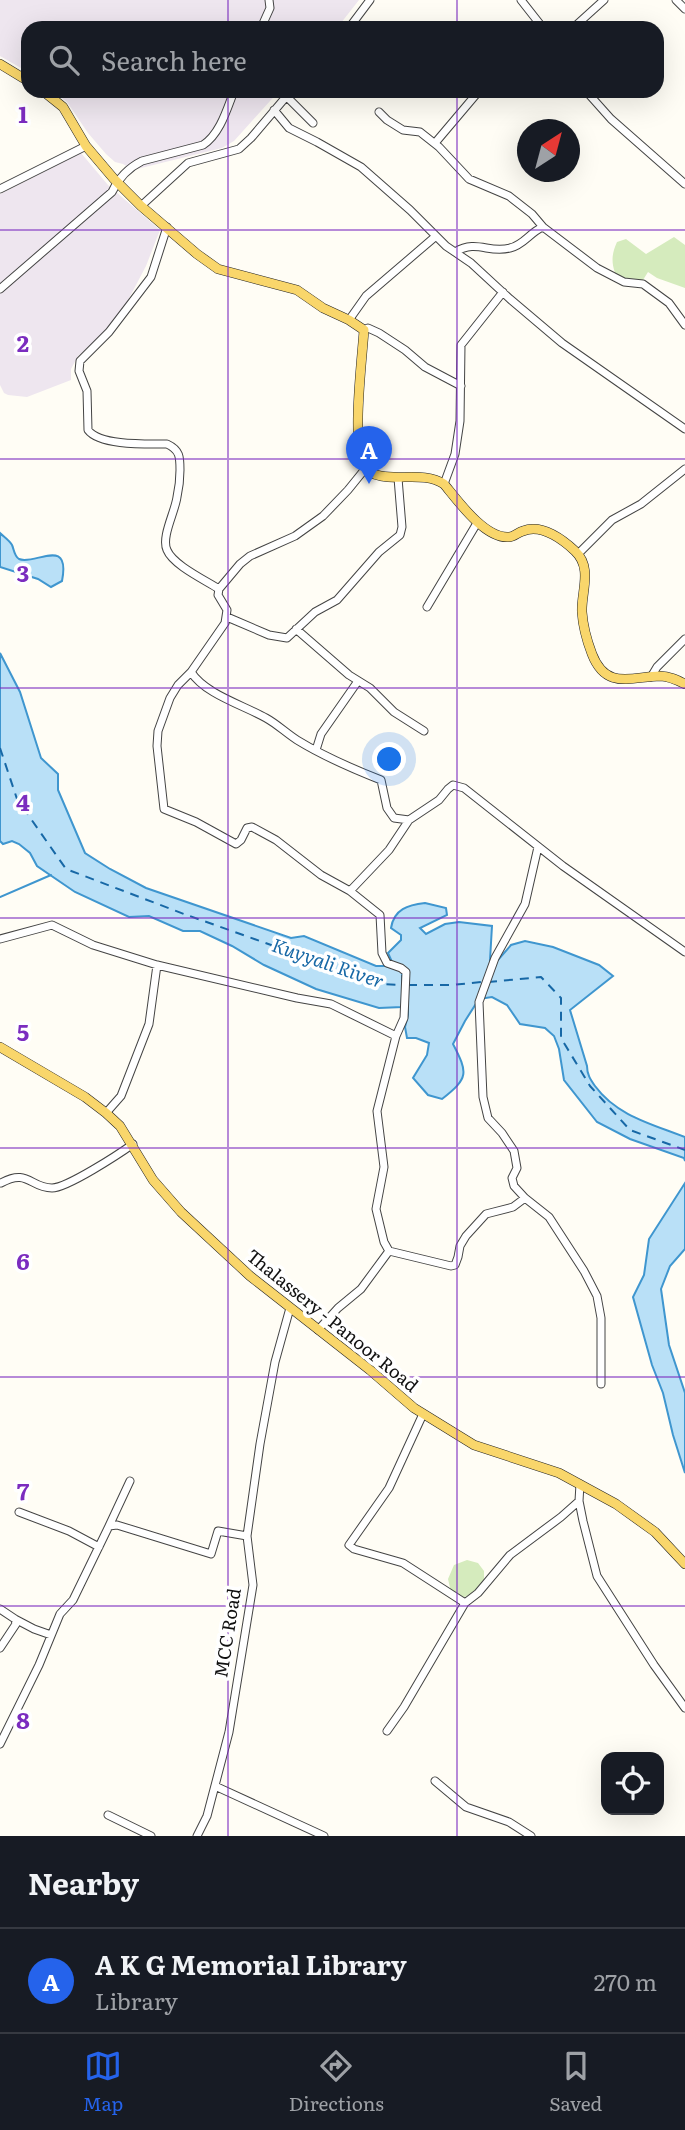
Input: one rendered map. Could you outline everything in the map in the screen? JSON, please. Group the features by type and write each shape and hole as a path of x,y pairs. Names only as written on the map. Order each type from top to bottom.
{"main road":[{"path":"0,64 21,77"},
{"path":"52,98 63,107 86,146 117,182 197,254 218,269 297,290 323,308 364,330 359,436 365,469 377,476 421,477 438,481 444,484 477,523 501,536 510,537 535,528 544,531 578,554 584,568 584,632 600,669 621,681 670,677 685,684"},
{"name":"Thalassery - Panoor Road","path":"0,1047 85,1097 106,1113 120,1126 153,1180 181,1212 250,1276 423,1414 474,1445 549,1469 580,1484 635,1516 655,1532 685,1564"}],"street":[{"path":"264,21 270,8 270,0"},
{"path":"354,21 370,0"},
{"path":"521,0 538,21"},
{"path":"581,21 604,0"},
{"path":"676,0 685,9"},
{"path":"0,289 113,192 126,172 142,161 171,155 208,142 216,133 231,98"},
{"path":"141,206 188,163 239,149 284,98"},
{"path":"291,98 313,123"},
{"path":"435,143 473,98"},
{"path":"592,98 606,114 685,184"},
{"path":"274,110 289,128 361,167 446,246 471,262 562,343 685,429"},
{"path":"379,112 397,127 420,132 435,143 468,179 509,196 522,205 543,227 597,268 624,282 643,284 669,303 685,325"},
{"path":"0,189 86,146"},
{"path":"167,227 151,277 109,332 80,361 79,371 87,391 88,430 92,435 113,442 167,444 180,454 180,481 165,542 167,551 173,560 219,589"},
{"path":"455,252 473,245 497,250 516,247 543,227"},
{"path":"349,320 366,296 436,236"},
{"path":"444,484 455,454 460,421 461,345 503,292"},
{"path":"364,330 368,328 379,333 425,367 461,386"},
{"path":"365,469 323,516 295,537 250,556 219,589 218,594 227,610 225,623 191,672 178,685 170,698 158,731 163,809 196,822 236,844 247,828 252,828 276,840 380,915 382,953 387,964 406,972 404,1018 396,1036 377,1111 384,1167 376,1209 384,1242 389,1251 455,1265 466,1236 486,1214 513,1207 525,1198"},
{"path":"578,554 612,520 641,504 685,470"},
{"path":"227,617 278,638 287,638 315,612 337,600 379,552 400,535 402,527 398,478"},
{"path":"427,607 477,523"},
{"path":"296,629 370,688 394,712 424,731"},
{"path":"652,677 657,667 685,639"},
{"path":"191,672 196,679 214,691 267,719 296,740 381,780 387,808 394,818 409,820"},
{"path":"316,750 321,734 358,681"},
{"path":"350,891 389,850 409,820 439,800 453,785 459,786 538,847 685,951"},
{"path":"538,847 525,904 495,958 479,1002 478,1030 483,1097 488,1118 514,1151 517,1168 512,1182 525,1198 549,1217 597,1296 601,1318 601,1384"},
{"path":"0,939 52,925 93,946 157,964 331,1004 396,1036"},
{"path":"106,1113 121,1096 149,1024 157,964"},
{"path":"1,1183 12,1177 24,1178 44,1187 63,1186 133,1144"},
{"path":"318,1330 338,1308 361,1289 389,1251"},
{"name":"MCC Road","path":"197,1836 207,1816 229,1732 253,1585 247,1536 260,1444 275,1362 289,1308"},
{"path":"423,1414 389,1488 349,1545 354,1549 403,1563 465,1603"},
{"path":"1,1739 22,1702 60,1614 83,1583 130,1481"},
{"path":"580,1484 579,1501 597,1576 685,1709"},
{"path":"387,1731 465,1603 478,1593 510,1555 579,1501"},
{"path":"19,1513 60,1527 99,1547"},
{"path":"109,1526 117,1525 211,1554 218,1531 247,1536"},
{"path":"0,1609 34,1629 51,1635"},
{"path":"0,1648 16,1624 15,1619"},
{"path":"435,1781 466,1807 509,1822 531,1836"},
{"path":"215,1786 324,1836"},
{"path":"108,1815 151,1836"}],"shaded area":[{"path":"0,0 359,0 342,21 21,21 21,68 0,56"},
{"path":"62,98 273,98 234,141 222,148 133,170 115,162 106,154"},
{"path":"81,153 108,185 160,230 146,266 127,302 102,335 78,356 71,369 71,380 27,397 8,395 0,385 0,194"}],"green space":[{"path":"674,237 685,245 685,288 648,272 643,280 639,281 628,280 615,273 613,257 617,242 626,239 646,254"},
{"path":"467,1560 478,1563 484,1571 484,1584 474,1593 462,1598 451,1592 448,1579 454,1565"}],"water":[{"path":"0,533 11,543 19,559 50,555 61,559 62,581 51,587 38,579 0,567"},
{"name":"Kuyyali River","path":"0,653 20,692 41,758 58,774 58,790 85,853 146,888 291,938 304,936 376,966 402,971 402,1007 379,1008 316,989 200,931 183,931 149,916 129,917 75,892 37,866 30,853 19,844 12,841 3,844 0,841"},
{"path":"425,903 446,908 447,915 420,928 426,934 445,924 459,922 492,926 490,960 498,960 511,945 525,941 553,947 599,965 613,976 570,1010 589,1076 604,1096 624,1112 685,1137 685,1161 684,1158 630,1139 597,1122 564,1080 554,1036 545,1028 520,1024 507,1005 492,997 479,999 453,1044 463,1069 461,1080 442,1099 428,1095 413,1078 427,1055 429,1043 407,1038 405,1027 408,1015 408,971 392,962 388,953 401,940 401,935 391,928 395,916 408,907"},
{"path":"685,1183 685,1249 670,1266 661,1289 669,1345 685,1393 685,1473 633,1297 644,1275 649,1239"}],"waterway":[{"path":"0,897 51,875"}],"ferry route":[{"path":"0,748 17,799 66,869 381,984 402,985"},
{"path":"488,982 541,977 561,998 561,1038 590,1086 630,1130 685,1150"},
{"path":"408,985 482,982"}],"place":[{"name":"A K G Memorial Library","path":"369,484"}]}
